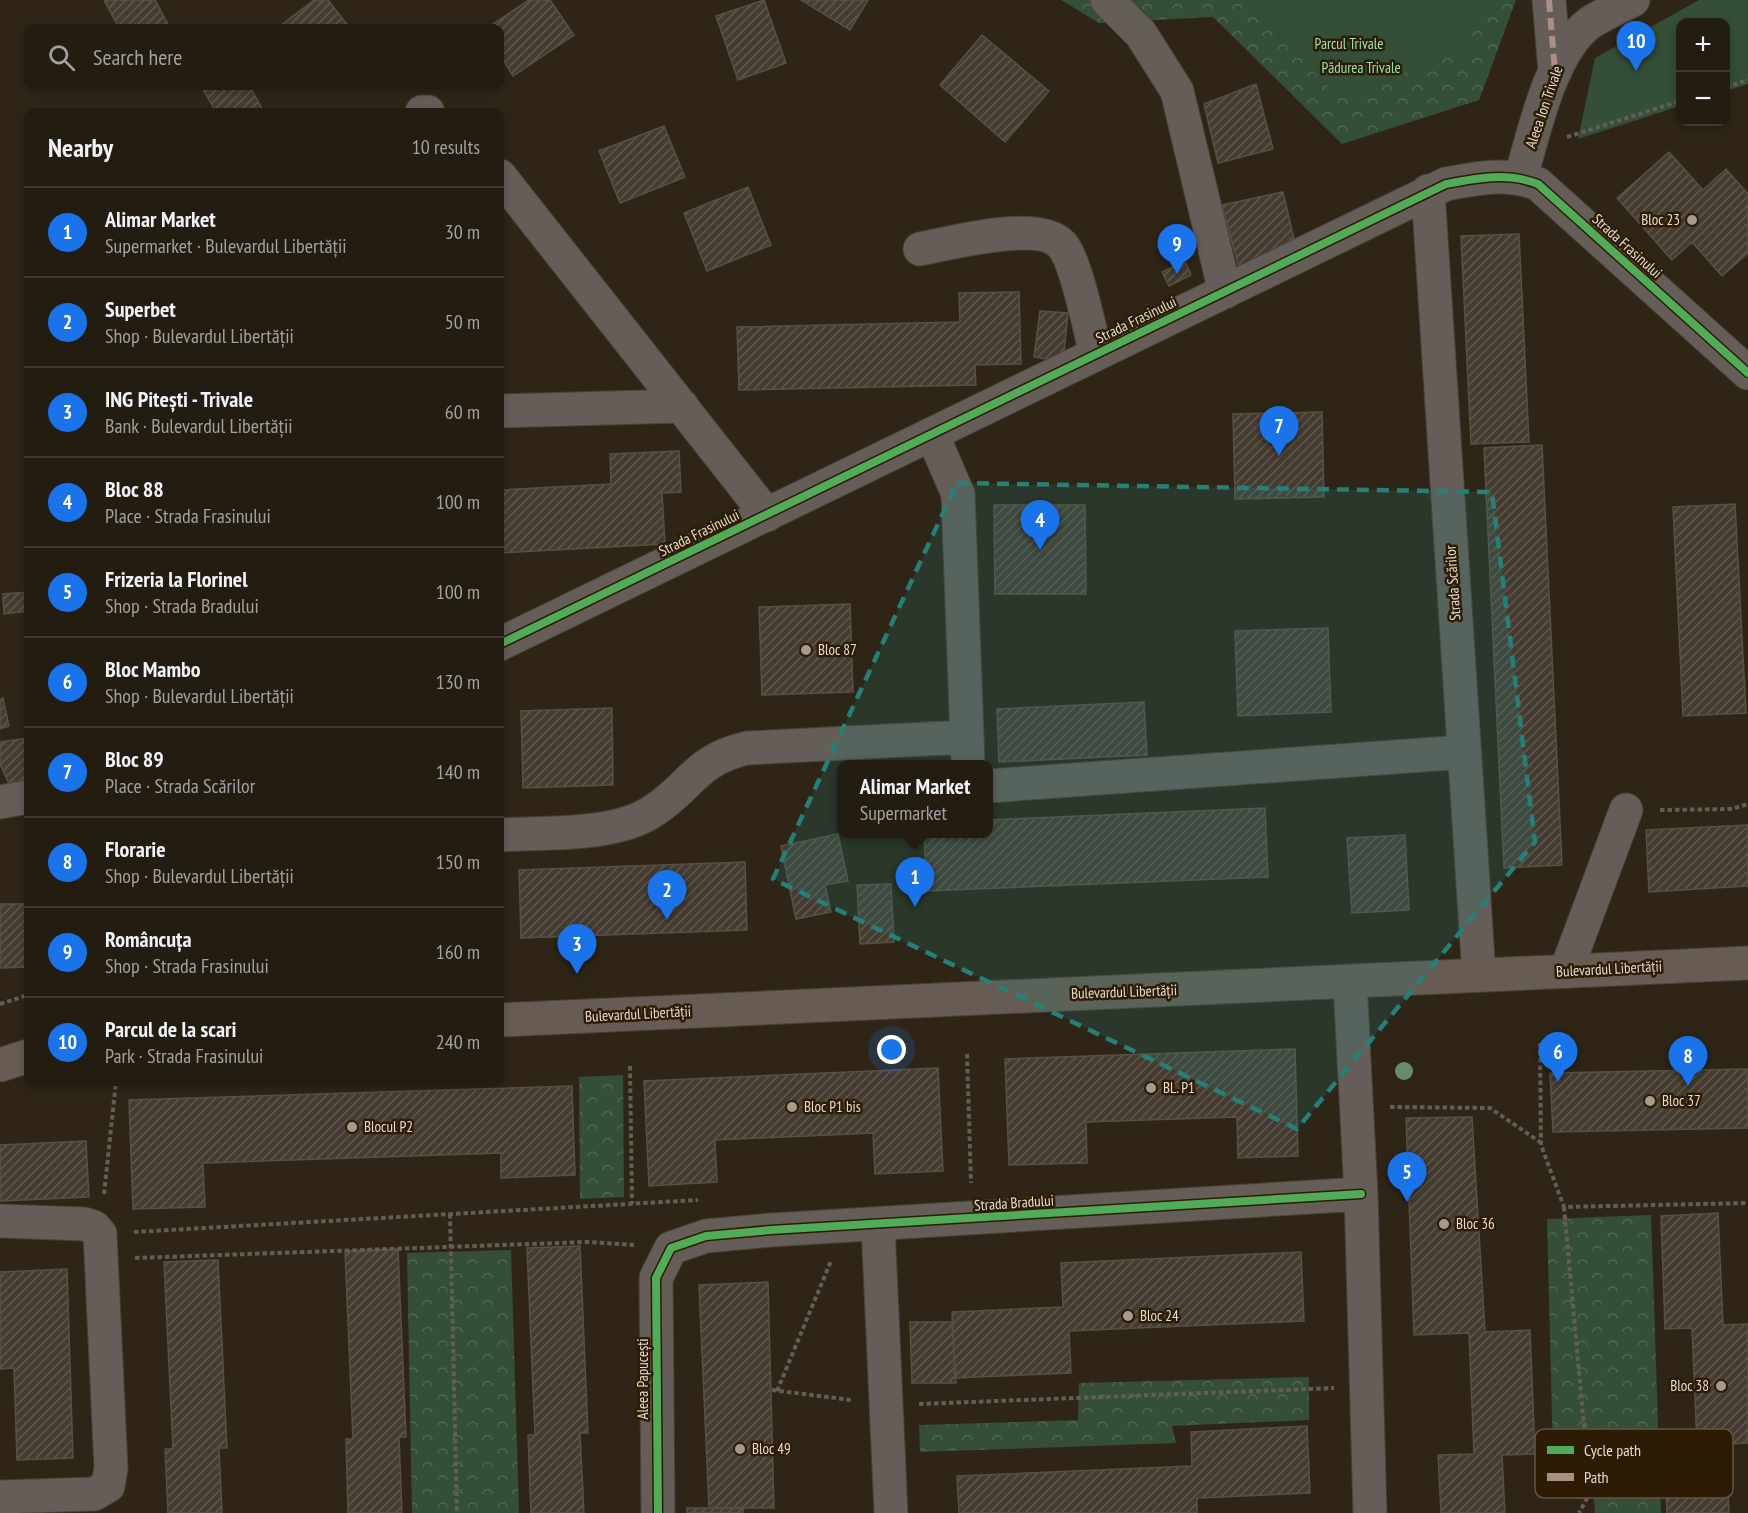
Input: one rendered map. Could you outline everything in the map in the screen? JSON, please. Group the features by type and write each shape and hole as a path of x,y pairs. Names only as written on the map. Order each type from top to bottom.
{"main road":[{"name":"Bulevardul Libertății","path":"504,1020 1748,963"},
{"path":"0,1065 24,1057"}],"street":[{"path":"1107,0 1141,34 1177,91 1225,292"},
{"path":"1549,0 1555,72"},
{"name":"Aleea Ion Trivale","path":"1525,163 1561,58 1590,23 1632,0"},
{"name":"Strada Frasinului","path":"504,642 1428,191 1446,184 1488,177 1525,163 1538,184 1748,373"},
{"path":"504,181 767,515"},
{"name":"Strada Scărilor","path":"1428,191 1479,975"},
{"path":"920,249 1025,232 1047,234 1063,245 1074,272 1096,354"},
{"path":"504,411 682,406"},
{"path":"504,835 610,827 634,821 654,811 713,760 723,754 747,748 967,751 958,494 933,434"},
{"path":"993,786 1464,752"},
{"path":"0,802 24,798"},
{"path":"1566,971 1626,810"},
{"path":"1350,982 1361,1194 1370,1513"},
{"name":"Strada Bradului","path":"671,1248 706,1236 1361,1194"},
{"path":"0,1221 84,1224 94,1227 101,1247 111,1468 108,1486 94,1494 0,1497"},
{"path":"862,1225 886,1405 891,1513"},
{"name":"Aleea Papucești","path":"658,1513 656,1278 671,1248"}],"path":[{"path":"1730,85 1748,80"},
{"path":"1525,163 1676,103"},
{"path":"1626,810 1732,809 1748,804"},
{"path":"0,1004 24,996"},
{"path":"1540,1043 1541,1142 1564,1207 1584,1429"},
{"path":"967,1054 972,1220"},
{"path":"630,1066 632,1204"},
{"path":"101,1247 116,1086"},
{"path":"1357,1107 1490,1108 1541,1142"},
{"path":"959,1186 971,1185"},
{"path":"101,1247 450,1214 709,1200"},
{"path":"1564,1207 1748,1203"},
{"path":"450,1214 453,1245 457,1513"},
{"path":"862,1225 774,1391 886,1405 1337,1388"},
{"path":"101,1247 587,1242 671,1248"},
{"path":"1579,1513 1587,1498"}],"highlighted area":[{"path":"957,483 1492,492 1535,842 1297,1129 773,879"}],"green space":[{"name":"Pădurea Trivale","path":"1061,0 1516,0 1479,100 1342,144 1213,17 1099,23"},
{"name":"Parcul Trivale","path":"1245,0 1485,0 1467,49 1339,98"},
{"path":"1699,0 1748,0 1748,84 1730,90 1730,18 1676,18 1676,107 1578,139 1595,58"},
{"path":"623,1075 624,1197 580,1199 579,1077"},
{"path":"1651,1215 1658,1429 1552,1429 1547,1219"},
{"path":"511,1250 519,1513 412,1513 407,1253"},
{"path":"1309,1377 1309,1420 1172,1426 1176,1443 920,1452 919,1425 1078,1420 1079,1383"},
{"path":"1594,1498 1660,1498 1661,1513 1595,1513"}],"building":[{"path":"104,0 155,0 168,24 117,24"},
{"path":"314,0 328,0 347,24 283,24"},
{"path":"529,0 550,0 574,35 513,76 504,61 504,24 493,24"},
{"path":"764,0 786,63 738,80 716,16"},
{"path":"801,0 868,0 850,30"},
{"path":"982,35 1049,91 1005,142 940,85"},
{"path":"1256,84 1273,149 1218,163 1204,104"},
{"path":"203,90 240,90 241,92 252,90 262,108 214,108"},
{"path":"664,126 685,177 620,203 599,151"},
{"name":"Bloc 23","path":"1669,152 1703,190 1726,169 1748,194 1748,253 1722,276 1692,242 1672,260 1617,198"},
{"path":"748,187 771,245 707,271 684,213"},
{"path":"1283,192 1295,243 1240,272 1222,205"},
{"path":"1519,234 1529,442 1471,444 1461,236"},
{"path":"1185,261 1191,275 1169,286 1162,272"},
{"path":"1019,292 1021,364 975,365 976,385 739,390 737,327 960,322 959,293"},
{"path":"1040,311 1068,313 1063,362 1034,357"},
{"path":"1322,412 1324,497 1235,499 1233,414"},
{"path":"1542,445 1562,865 1504,868 1484,448"},
{"path":"679,451 681,492 662,493 665,544 504,553 504,490 611,484 610,454"},
{"path":"1735,504 1746,713 1683,716 1673,507"},
{"path":"994,505 1085,505 1086,594 995,594"},
{"path":"24,592 24,612 4,614 3,594"},
{"name":"Bloc 87","path":"850,604 853,692 762,695 759,607"},
{"path":"1328,628 1331,712 1238,716 1235,631"},
{"path":"3,698 9,726 0,729 0,700"},
{"path":"1144,702 1147,755 999,762 997,709"},
{"path":"612,708 613,785 523,788 521,711"},
{"path":"24,739 24,798 16,799 0,764 0,742"},
{"path":"1265,808 1268,877 927,891 924,838 993,838 993,820"},
{"path":"1748,825 1748,886 1649,892 1646,830"},
{"path":"837,834 848,881 825,885 831,912 796,919 781,846"},
{"path":"1405,835 1409,910 1352,913 1347,838"},
{"path":"745,862 747,930 521,938 519,870"},
{"path":"891,884 894,942 860,944 857,885"},
{"path":"0,904 24,904 24,967 0,968"},
{"name":"BL. P1","path":"1295,1049 1298,1156 1238,1158 1237,1117 1086,1122 1087,1163 1009,1165 1005,1059"},
{"name":"Bloc P1 bis","path":"938,1068 943,1171 875,1174 873,1133 715,1140 717,1182 649,1186 644,1081"},
{"name":"Bloc 37","path":"1748,1069 1748,1128 1553,1132 1550,1073"},
{"name":"Blocul P2","path":"572,1086 575,1175 501,1178 501,1153 203,1163 205,1207 133,1209 129,1100"},
{"name":"Bloc 36","path":"1472,1117 1485,1332 1530,1330 1535,1454 1502,1455 1505,1513 1441,1513 1438,1455 1474,1454 1469,1333 1414,1335 1406,1118"},
{"path":"86,1141 89,1197 0,1201 0,1145"},
{"name":"Bloc 38","path":"1718,1213 1723,1325 1748,1324 1748,1443 1733,1444 1733,1429 1696,1429 1692,1328 1665,1329 1661,1216"},
{"path":"580,1246 588,1433 580,1433 584,1513 531,1513 528,1435 535,1435 527,1248"},
{"path":"398,1249 406,1437 399,1437 402,1513 348,1513 346,1439 353,1439 345,1251"},
{"name":"Bloc 24","path":"1301,1252 1304,1321 1069,1331 1071,1373 955,1378 952,1312 1063,1307 1061,1263"},
{"path":"218,1260 227,1448 219,1448 222,1513 168,1513 165,1449 173,1449 164,1262"},
{"path":"67,1269 73,1458 17,1460 14,1368 0,1369 0,1272"},
{"name":"Bloc 49","path":"768,1282 774,1508 709,1508 699,1285"},
{"path":"910,1322 952,1322 956,1383 912,1383"},
{"path":"1307,1426 1310,1493 1197,1498 1197,1513 959,1513 957,1476 1192,1466 1191,1432"},
{"name":"Bloc 38","path":"1666,1498 1728,1498 1729,1513 1667,1513"},
{"path":"687,1508 743,1508 743,1513 687,1513"}],"marked path":[{"path":"1549,0 1555,72"}],"cycle path":[{"path":"504,642 1446,184 1503,177 1538,184 1748,373"},
{"path":"658,1513 656,1278 671,1248 706,1236 771,1230 1361,1194"}],"place":[{"name":"Parcul de la scari","path":"1636,71"},
{"name":"Bloc 23","path":"1692,220"},
{"name":"Româncuța","path":"1177,274"},
{"name":"Bloc 89","path":"1279,456"},
{"name":"Bloc 88","path":"1040,550"},
{"name":"Bloc 87","path":"806,650"},
{"name":"Alimar Market","path":"915,907"},
{"name":"Superbet","path":"667,920"},
{"name":"ING Pitești - Trivale","path":"577,974"},
{"name":"Bloc Mambo","path":"1558,1082"},
{"name":"Florarie","path":"1688,1086"},
{"name":"BL. P1","path":"1151,1088"},
{"name":"Bloc 37","path":"1650,1101"},
{"name":"Bloc P1 bis","path":"792,1107"},
{"name":"Blocul P2","path":"352,1127"},
{"name":"Frizeria la Florinel","path":"1407,1202"},
{"name":"Bloc 36","path":"1444,1224"},
{"name":"Bloc 24","path":"1128,1316"},
{"name":"Bloc 38","path":"1721,1386"},
{"name":"Bloc 49","path":"740,1449"}]}
